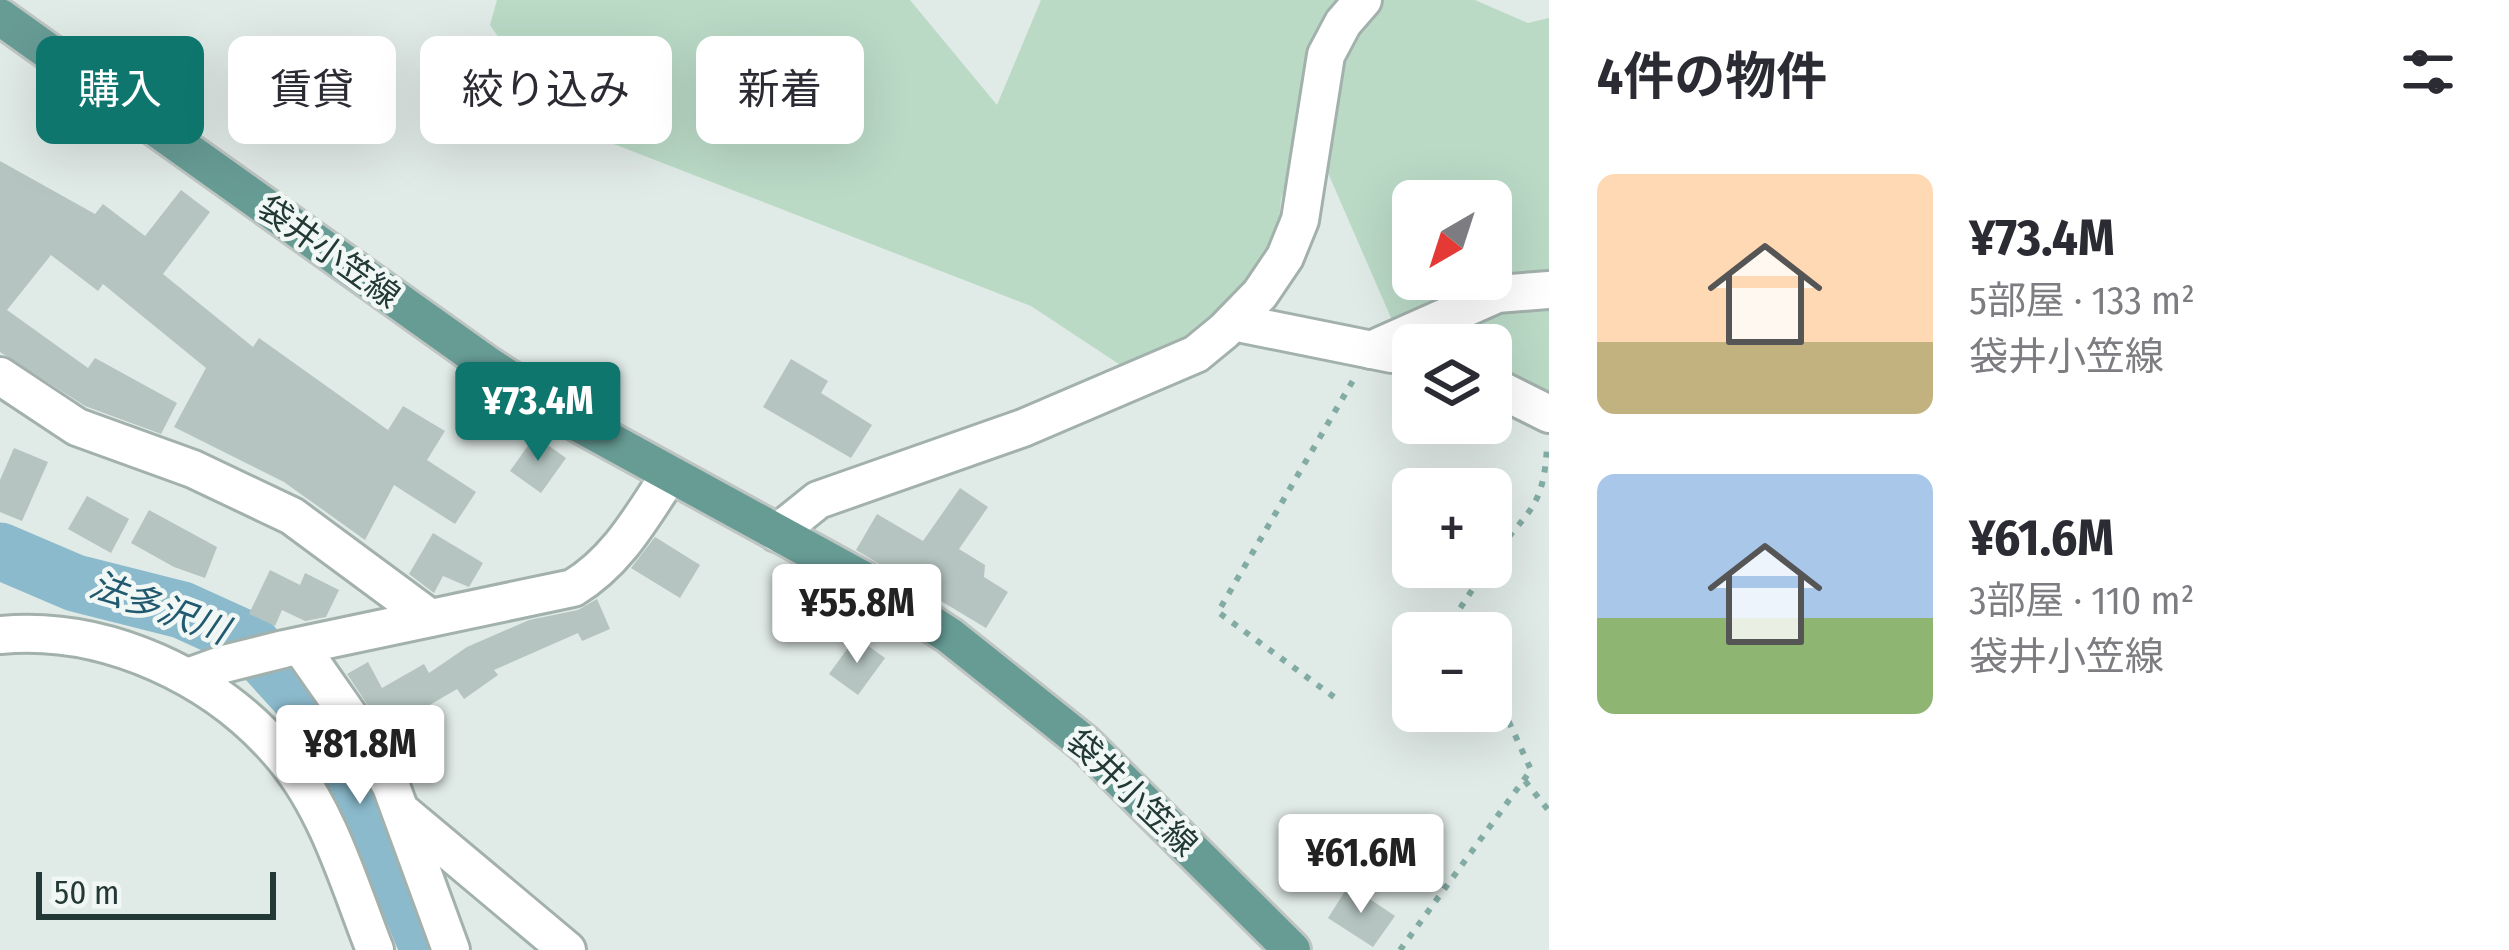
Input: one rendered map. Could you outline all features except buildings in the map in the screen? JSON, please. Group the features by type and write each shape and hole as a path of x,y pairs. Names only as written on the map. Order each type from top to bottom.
{"main road":[{"name":"袋井小笠線","path":"0,17 488,365 581,425 864,580 950,636 1084,743 1292,950"}],"street":[{"path":"777,533 818,500 1023,428 1196,354 1233,322 1260,294 1285,256 1300,220 1326,56 1342,22 1363,0"},
{"path":"1371,350 1496,294 1549,290"},
{"path":"1233,322 1392,354"},
{"path":"0,376 77,427 193,469 292,516 430,618"},
{"path":"1512,396 1548,414"},
{"path":"188,677 292,647 573,589 596,574 627,540 670,474"},
{"path":"0,635 81,638 133,653 188,677 246,720 286,760 332,843 375,950"},
{"path":"292,647 354,723 391,786 451,950"},
{"path":"399,808 567,950"}],"path":[{"path":"1334,698 1218,612 1371,350"},
{"path":"1512,532 1534,510 1545,483 1548,414"},
{"path":"1400,950 1531,770 1512,728"},
{"path":"1524,779 1549,811"}],"green space":[{"path":"497,0 910,0 997,105 1041,0 1475,0 1528,23 1549,18 1549,417 1512,398 1512,324 1394,324 1322,159 1322,88 1281,199 1275,272 1140,378 1031,306 614,144 672,144 672,36 498,36 490,25"}],"waterway":[{"name":"法多沢川","path":"0,551 75,583 182,610 248,640 320,719 365,797 429,950"}]}
